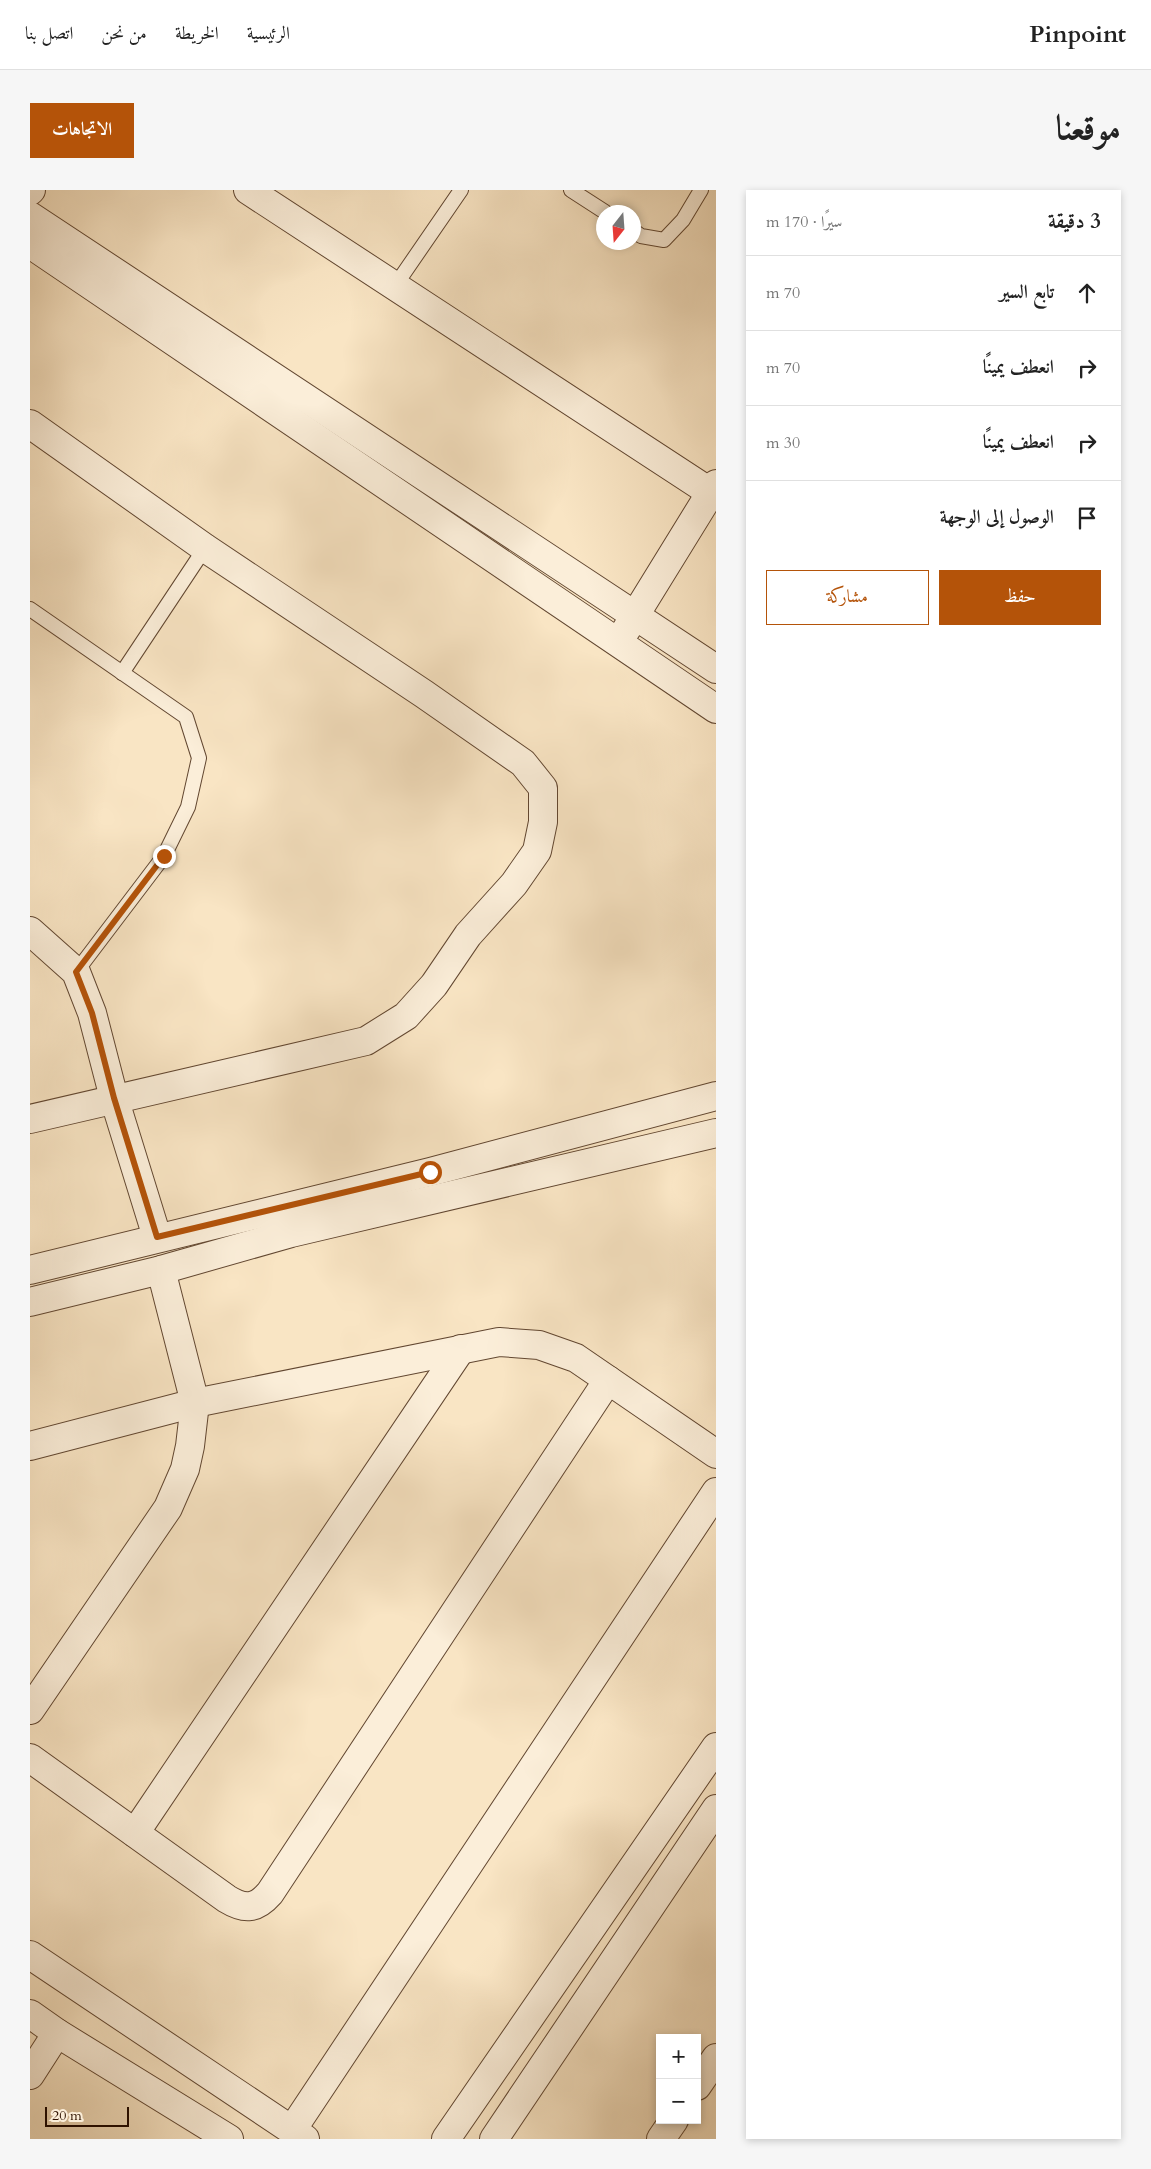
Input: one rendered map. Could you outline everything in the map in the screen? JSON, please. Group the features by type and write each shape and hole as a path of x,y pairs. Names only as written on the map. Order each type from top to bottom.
{"street":[{"path":"248,190 714,491 618,642"},
{"path":"30,216 716,669"},
{"path":"30,244 716,709"},
{"path":"30,424 204,548 424,694 523,763 543,788 542,822 537,851 514,884 468,936 434,985 406,1016 366,1040 30,1119"},
{"path":"30,931 76,972 92,1013 114,1098 157,1237"},
{"path":"30,1270 157,1237 430,1172 716,1096"},
{"path":"30,1302 161,1270 291,1233 716,1133"},
{"path":"30,1710 168,1508 185,1469 195,1403 161,1270"},
{"path":"30,1446 195,1403 499,1342 539,1345 576,1358 716,1454"},
{"path":"135,1833 461,1349"},
{"path":"30,1758 238,1905 250,1906 262,1902 270,1893 608,1380"},
{"path":"30,1955 299,2135 716,1492"},
{"path":"446,2139 716,1747"},
{"path":"494,2139 716,1809"},
{"path":"30,2014 57,2033 228,2139"},
{"path":"30,2075 57,2033"},
{"path":"701,2080 716,2058"},
{"path":"661,2139 671,2124"}],"lane":[{"path":"395,286 460,190"},
{"path":"571,190 596,206"},
{"path":"641,236 664,240 683,220 701,190"},
{"path":"122,673 204,548"},
{"path":"30,609 186,718 199,758 188,807 164,856 76,972"}],"route":[{"path":"164,856 76,972 92,1013 114,1098 157,1237 430,1172"}]}
